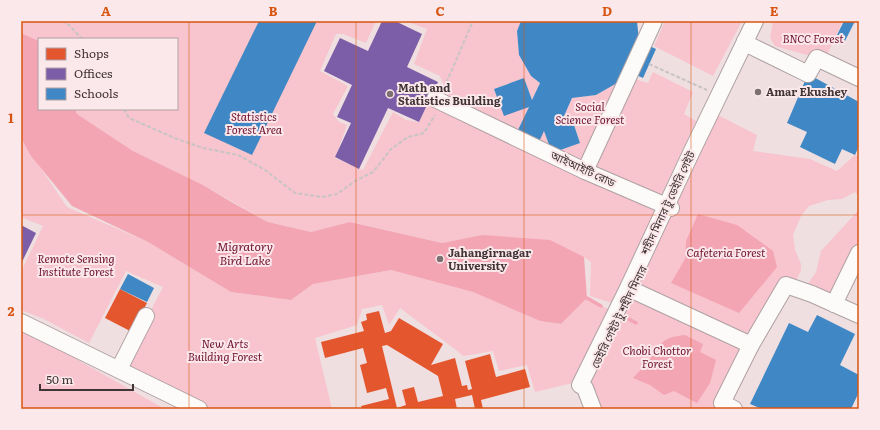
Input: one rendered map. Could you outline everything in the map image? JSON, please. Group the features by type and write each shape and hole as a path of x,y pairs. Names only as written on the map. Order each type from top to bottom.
{"street":[{"path":"585,171 654,21"},
{"name":"শহীদ মিনার টু ডেইরি গেইট","path":"593,409 582,386 630,289 691,153 722,95 747,43 755,21"},
{"path":"761,21 747,43 808,74 817,58 859,78"},
{"name":"আইআইটি রোড","path":"439,101 585,171 668,207"},
{"path":"834,304 859,253"},
{"path":"734,409 722,403 751,345 786,286 812,294 859,315"},
{"path":"630,289 751,345"},
{"path":"119,370 146,316"},
{"path":"21,322 199,409"}],"path":[{"path":"62,21 69,25 81,38"},
{"path":"125,110 130,118 177,139 203,148 238,155 265,170 294,193 322,198 336,194 355,181 373,172 391,149 408,137 424,133 473,21"},
{"path":"636,59 722,95"}],"green space":[{"name":"Statistics Forest Area","path":"21,21 376,21 366,43 343,34 336,34 320,71 348,86 333,114 339,122 347,125 335,158 363,170 393,112 406,120 419,122 428,104 658,208 615,304 590,296 591,262 584,257 482,235 442,243 351,222 311,232 268,222 203,185 133,151 77,114 75,110 178,110 178,38 38,38 38,41 21,33"},
{"path":"406,21 521,21 517,31 519,55 531,76 540,83 532,100 524,78 494,89 529,107 517,132 449,97 440,76 414,64 427,29"},
{"path":"665,21 742,21 713,76 654,46"},
{"name":"BNCC Forest","path":"773,21 843,21 824,61 775,46 770,38"},
{"path":"653,72 693,92 684,114 696,121 660,198 595,167 635,79 648,83"},
{"name":"Social Science Forest","path":"617,83 583,170 536,147 544,131 552,153 580,143 572,119 564,116 572,98 596,95"},
{"name":"Cafeteria Forest","path":"716,114 757,135 753,151 810,159 837,171 855,155 859,157 859,196 855,192 842,199 828,200 809,206 801,216 793,235 795,250 801,264 801,270 793,288 722,402 734,409 593,409 585,388"},
{"name":"New Arts Building Forest","path":"21,139 67,207 148,242 231,292 291,300 313,284 391,270 473,292 540,321 561,324 587,298 612,311 577,382 535,392 527,365 499,371 493,351 463,356 400,308 389,325 382,305 362,309 357,325 315,338 332,409 211,409 126,367 150,312 163,287 126,271 89,343 44,319 21,310 21,272 43,226 21,217"},
{"path":"859,207 859,250 831,303 803,291 816,272 821,251 856,213"},
{"path":"21,328 163,408 164,409 21,409"}],"water":[{"name":"Migratory Bird Lake","path":"21,33 38,41 38,110 75,110 77,114 133,151 203,185 268,222 311,232 350,222 442,243 482,235 550,240 584,257 587,298 561,324 540,321 473,292 391,270 313,284 291,300 231,292 148,242 72,206 31,156 21,138"},
{"path":"698,214 737,225 773,251 777,267 739,313 671,283 685,259 686,241"},
{"path":"685,335 703,344 700,352 716,360 710,383 697,403 674,391 664,395 650,385 633,378 664,341 671,337"}],"building: Shops":[{"path":"120,289 147,303 132,332 105,318"},
{"path":"379,311 385,333 391,331 399,318 443,344 431,365 455,358 462,386 467,385 468,390 472,389 465,361 490,354 496,377 525,369 530,387 481,400 483,409 475,409 472,395 455,399 457,409 362,409 361,406 389,399 386,388 367,393 360,365 367,363 363,348 325,358 321,342 364,331 361,322 367,320 366,314","holes":["387,345 438,376 443,396 418,402 414,387 402,390 406,405 397,408 382,346"]}],"building: Offices":[{"name":"Math and Statistics Building","path":"382,21 395,21 422,34 407,67 438,82 419,122 388,108 359,169 335,157 351,123 337,117 352,85 324,71 340,38 368,51"},
{"path":"21,225 36,233 21,264"}],"building: Schools":[{"path":"259,21 317,21 252,155 204,133"},
{"path":"521,21 637,21 639,41 656,49 643,78 627,71 617,83 596,95 572,98 564,116 572,119 580,143 552,153 544,131 539,142 517,132 529,107 504,116 494,89 524,78 532,100 540,83 531,76 519,55 517,31"},
{"path":"844,21 855,21 844,43 835,39"},
{"path":"808,74 859,102 859,146 855,155 842,149 835,164 800,147 807,132 787,123"},
{"path":"128,274 154,288 147,302 120,289"},
{"path":"817,315 855,334 840,365 859,375 859,392 851,409 762,409 750,404 789,323 808,332"}],"waterway":[{"path":"587,298 601,306"},
{"path":"625,317 636,323"}],"place":[{"name":"Amar Ekushey","path":"758,92"},
{"name":"Math and Statistics Building","path":"390,94"},
{"name":"Jahangirnagar University","path":"440,259"}],"park label":[{"name":"Remote Sensing Institute Forest","path":"76,265"},
{"name":"Chobi Chottor Forest","path":"657,357"}]}
